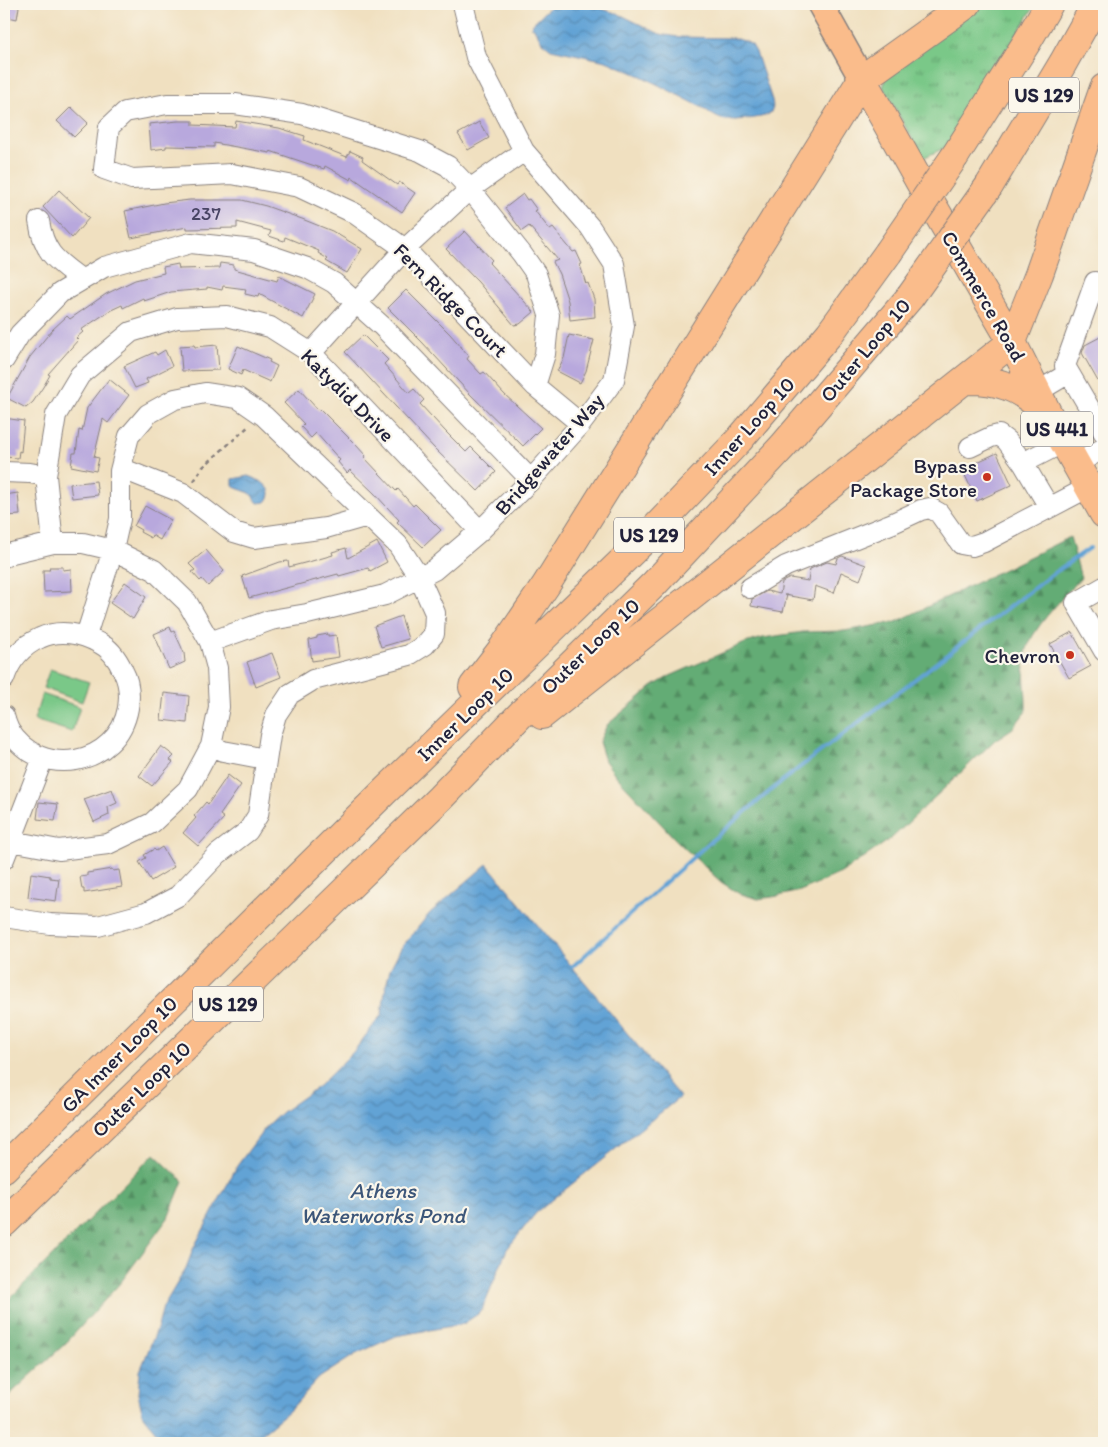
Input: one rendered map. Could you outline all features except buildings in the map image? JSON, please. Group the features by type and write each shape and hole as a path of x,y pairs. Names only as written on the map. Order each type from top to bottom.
{"highway":[{"path":"383,793 481,677 546,585 862,79 967,4"},
{"name":"Inner Loop 10","path":"383,793 643,541 740,440 830,333 888,252 955,156 1049,4"},
{"name":"Outer Loop 10","path":"4,1222 440,798 524,710 654,584 783,446 910,298 989,186 1096,4"},
{"name":"Commerce Road","path":"862,79 927,196 1012,342 1104,514"},
{"path":"440,798 531,723 1012,342 1039,274 1104,88"},
{"path":"964,380 983,379 1009,386 1043,403"},
{"name":"GA Inner Loop 10","path":"4,1168 383,793"}],"main road":[{"path":"820,4 862,79"}],"street":[{"name":"Bridgewater Way","path":"210,642 271,620 307,614 385,595 434,570 480,531 531,480 580,424 614,380 624,326 614,264 590,227 524,151 476,57 463,4"},
{"name":"Fern Ridge Court","path":"470,189 448,166 420,151 302,114 235,104 167,104 124,112 109,127 104,169 132,179 232,174 299,187 354,213 405,249 535,386 580,424"},
{"path":"312,353 405,249 470,189 524,151"},
{"path":"470,189 536,274 549,315 545,354 535,386"},
{"path":"39,221 42,238 58,249 82,280"},
{"path":"4,360 20,334 60,293 104,267 191,243 254,250 307,268 334,283 357,302 531,480"},
{"path":"1095,282 1066,366 1104,433"},
{"name":"Katydid Drive","path":"53,543 46,476 56,416 80,375 131,332 177,318 227,316 270,327 312,353 480,531"},
{"path":"1043,403 1069,372"},
{"path":"4,917 50,924 98,926 146,913 178,896 218,854 248,831 258,815 270,736 276,715 290,694 312,680 409,654 425,645 434,634 435,613 419,577 398,544 264,416 238,398 205,393 175,399 148,414 128,436 120,471 120,519 113,550 86,636"},
{"path":"970,447 999,435 1007,441 1023,463 1049,507"},
{"path":"750,588 786,566 921,510 930,508 939,513 962,544 972,546 984,542 1049,507 1076,464 1104,448"},
{"path":"1023,463 1076,464"},
{"path":"120,471 128,471 185,495 234,532 254,538 326,528 368,516"},
{"path":"4,472 46,476"},
{"path":"4,557 12,552 53,543 83,543 113,550 154,570 188,602 210,642 217,668 219,707 211,746 188,789 152,823 108,844 59,850 8,839"},
{"path":"1104,587 1076,603 1104,650"},
{"path":"4,679 8,666 22,648 42,637 64,632 86,636 104,645 118,660 127,678 130,698 126,718 116,736 102,750 83,759 63,762 43,758 24,747 9,730 4,716"},
{"path":"211,746 223,751 266,759"},
{"path":"4,859 8,839 43,758"}],"path":[{"path":"185,495 203,467 256,419 264,416"}],"green space":[{"path":"981,4 1036,4 946,147 923,158 883,87 887,76"},
{"path":"1070,537 1081,578 1036,631 1027,649 1024,664 1026,711 1013,728 995,740 893,837 841,873 800,891 779,896 758,899 738,893 721,882 677,841 617,777 605,761 599,742 607,725 653,686 670,676 745,643 763,638 803,632 844,631 896,622"},
{"path":"50,669 89,682 82,702 43,688"},
{"path":"42,694 80,707 72,732 34,720"},
{"path":"154,1154 183,1181 168,1218 121,1282 67,1342 4,1400 4,1304"}],"water":[{"path":"553,4 585,4 619,14 660,34 678,37 732,38 745,41 752,45 756,52 772,100 772,111 769,114 755,118 723,119 641,76 606,61 551,49 542,42 534,28 531,27"},
{"path":"248,476 258,480 269,489 270,493 266,502 258,503 250,493 233,485 233,479"},
{"name":"Athens Waterworks Pond","path":"487,864 680,1097 536,1213 507,1249 481,1312 463,1324 396,1336 356,1354 319,1378 290,1410 248,1443 171,1443 158,1434 143,1416 138,1394 140,1371 157,1329 163,1307 186,1268 194,1247 237,1166 266,1127 282,1112 319,1086 354,1051 382,1014 390,969 401,948 430,913"}],"waterway":[{"path":"572,967 711,841 782,781 1051,575 1090,548"}],"place":[{"name":"Bypass Package Store","path":"987,477"},
{"name":"Chevron","path":"1070,655"}]}
